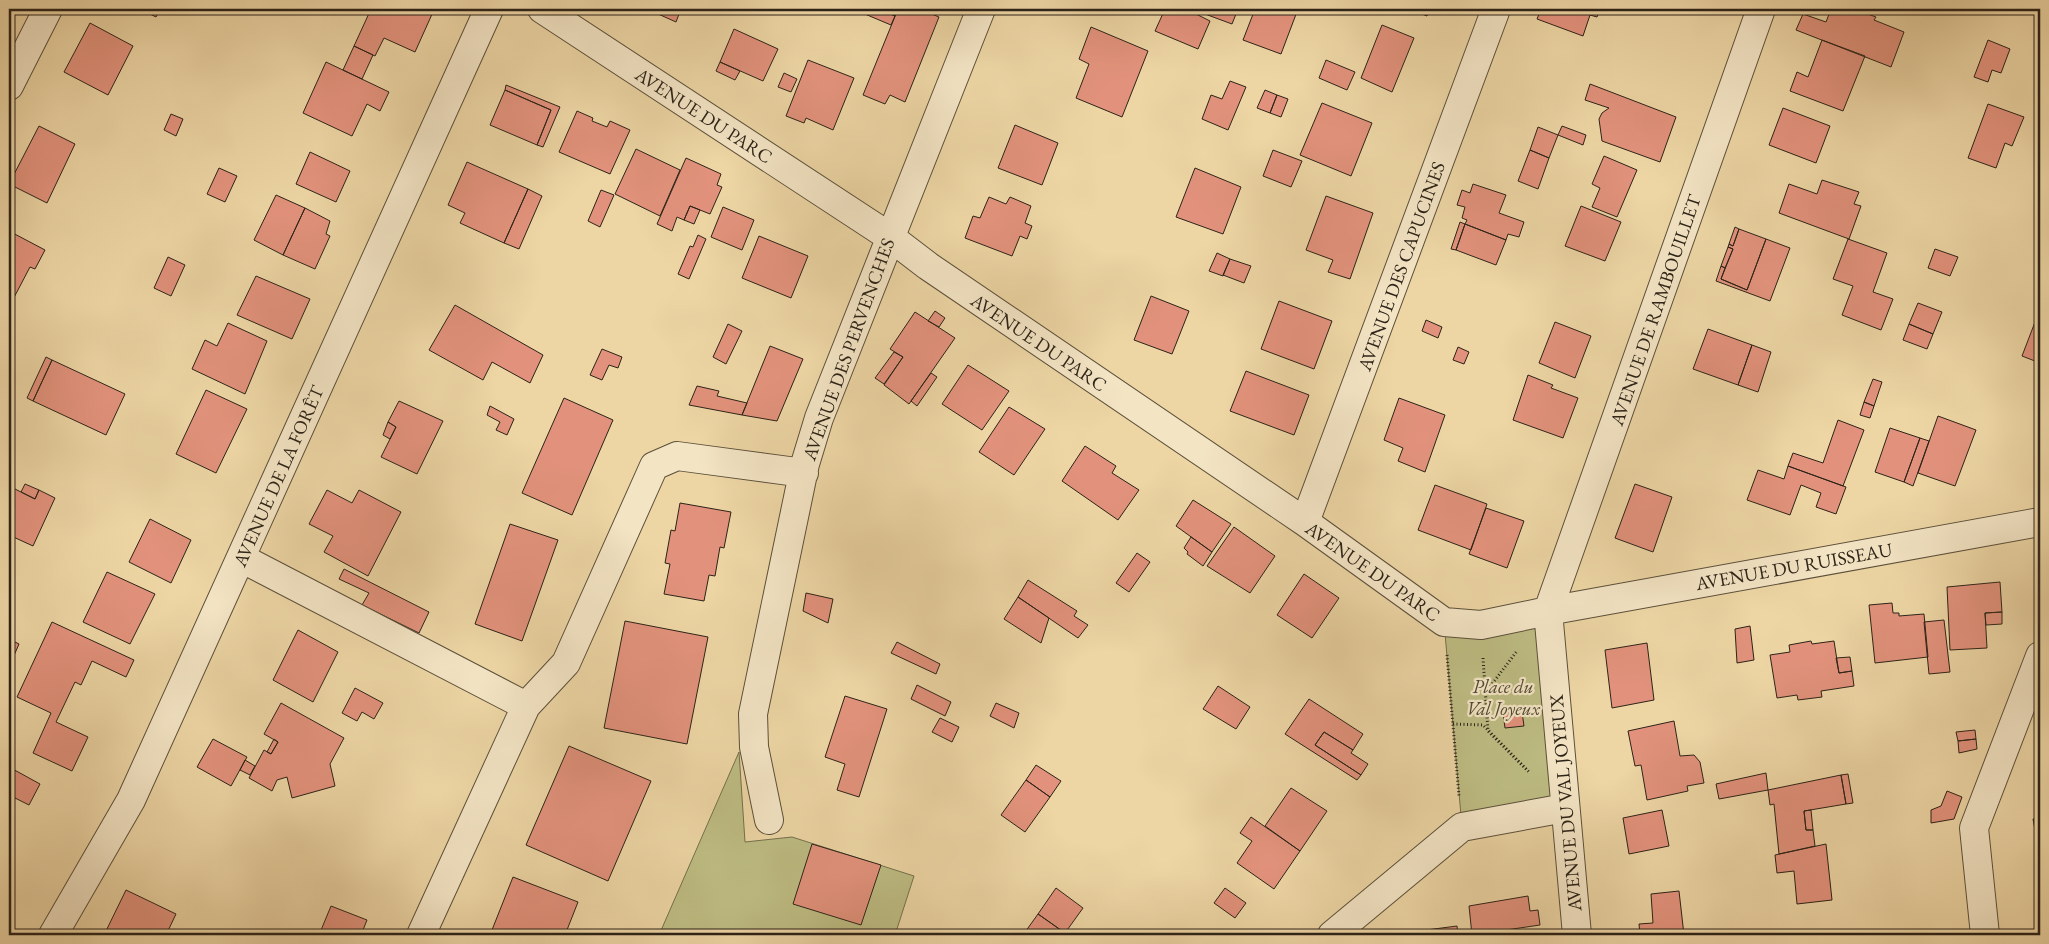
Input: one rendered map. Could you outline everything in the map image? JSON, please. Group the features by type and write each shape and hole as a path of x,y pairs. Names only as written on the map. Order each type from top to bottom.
{"street":[{"path":"9,86 48,9"},
{"name":"AVENUE DE LA FORÊT","path":"53,935 131,800 489,9"},
{"name":"AVENUE DU PARC","path":"542,9 890,237 928,266 1305,522 1444,622 1481,625 1548,610"},
{"name":"AVENUE DES PERVENCHES","path":"769,820 754,747 753,714 804,473 819,418 981,9"},
{"name":"AVENUE DES CAPUCINES","path":"1305,522 1496,9"},
{"name":"AVENUE DE RAMBOUILLET","path":"1548,610 1761,9"},
{"path":"421,935 526,706 566,663 654,466 677,456 804,473"},
{"name":"AVENUE DU RUISSEAU","path":"1548,610 2040,522"},
{"path":"241,558 526,706"},
{"name":"AVENUE DU VAL JOYEUX","path":"1548,610 1577,935"},
{"path":"1985,935 1974,828 2040,656"},
{"path":"1332,935 1462,827 1566,808"}],"path":[{"path":"1444,622 1462,827"},
{"path":"1453,724 1483,725 1531,773 1488,730 1481,625"}],"green space":[{"name":"Place du Val Joyeux","path":"1548,611 1565,808 1462,827 1444,622"},
{"path":"739,752 745,842 792,837 914,876 895,935 659,935"}],"building":[{"path":"140,9 160,9 156,17"},
{"path":"371,9 426,9 433,12 415,52 384,38 375,56 354,46"},
{"path":"647,9 681,9 676,22"},
{"path":"853,9 880,9 895,16 891,25"},
{"path":"880,9 898,9 895,16"},
{"path":"898,9 920,9 939,17 905,102 890,95 885,104 863,95"},
{"path":"1165,9 1196,9 1194,13 1210,21 1198,49 1155,31"},
{"path":"1207,9 1238,9 1232,24 1205,14"},
{"path":"1255,9 1298,9 1281,54 1243,40"},
{"path":"1409,9 1430,9 1427,16"},
{"path":"1541,9 1600,9 1597,17 1590,15 1583,36 1537,19"},
{"path":"1831,9 1854,9 1876,17 1874,20 1904,32 1891,67 1796,30 1803,14 1826,22"},
{"path":"90,23 133,46 108,95 64,72"},
{"path":"1382,25 1414,38 1392,92 1361,78"},
{"path":"1091,27 1148,51 1122,117 1076,98 1089,64 1079,59"},
{"path":"734,29 778,49 763,81 720,62"},
{"path":"1822,40 1865,56 1843,111 1790,91 1797,72 1808,77"},
{"path":"1988,40 2010,49 2001,73 1992,70 1988,82 1974,77"},
{"path":"354,46 373,55 362,79 343,70"},
{"path":"808,60 854,78 833,130 806,118 804,123 786,116"},
{"path":"1326,60 1355,72 1347,90 1319,78"},
{"path":"326,62 389,92 380,111 367,104 352,136 303,113"},
{"path":"720,62 740,71 735,80 716,71"},
{"path":"784,73 797,79 791,92 778,87"},
{"path":"1230,81 1246,87 1228,130 1202,119 1211,95 1222,99"},
{"path":"1590,84 1676,117 1660,162 1602,141 1599,119 1602,113 1609,108 1585,100"},
{"path":"506,85 560,107 543,147 537,145 551,110 505,90"},
{"path":"505,90 551,110 537,145 490,125"},
{"path":"1265,90 1277,95 1270,113 1257,108"},
{"path":"1277,95 1288,99 1281,117 1270,113"},
{"path":"1322,103 1372,123 1351,176 1300,155"},
{"path":"1988,104 2024,117 2012,146 2005,143 1996,168 1968,158"},
{"path":"1783,108 1830,126 1816,163 1769,145"},
{"path":"577,111 593,118 592,121 607,127 610,121 630,130 610,174 559,152"},
{"path":"171,114 183,119 176,136 164,130"},
{"path":"1015,125 1058,143 1042,185 998,168"},
{"path":"39,126 75,144 47,203 9,184"},
{"path":"1562,126 1586,135 1583,145 1558,135"},
{"path":"1538,127 1558,135 1549,158 1530,150"},
{"path":"636,149 680,170 660,216 615,194"},
{"path":"1273,150 1302,161 1291,187 1263,176"},
{"path":"1530,150 1549,158 1538,189 1518,181"},
{"path":"310,152 350,171 336,202 296,184"},
{"path":"1604,156 1637,170 1617,217 1592,207 1600,188 1592,184"},
{"path":"686,158 721,174 717,185 722,187 710,214 690,206 684,220 677,217 672,231 657,224"},
{"path":"467,162 528,189 504,243 460,223 465,213 448,205"},
{"path":"219,168 237,176 225,202 207,194"},
{"path":"1195,168 1241,187 1223,234 1176,217"},
{"path":"1822,180 1859,192 1854,204 1861,206 1849,239 1779,213 1789,184 1817,194"},
{"path":"1473,184 1506,195 1499,213 1524,222 1519,237 1508,234 1506,240 1465,224 1467,220 1462,218 1465,207 1457,205 1462,190 1470,193"},
{"path":"528,189 542,196 519,249 504,243"},
{"path":"601,190 614,195 600,227 588,221"},
{"path":"276,195 305,208 283,255 254,240"},
{"path":"1326,196 1373,213 1350,279 1328,272 1333,260 1306,250"},
{"path":"989,197 1006,204 1010,197 1031,206 1025,223 1032,226 1027,239 1020,236 1012,256 965,238 973,216 980,218"},
{"path":"690,206 700,210 694,224 684,220"},
{"path":"1581,206 1621,222 1605,261 1565,246"},
{"path":"723,207 754,220 742,250 711,237"},
{"path":"305,208 330,221 326,234 330,236 315,269 283,255"},
{"path":"1460,222 1465,224 1456,250 1451,249"},
{"path":"1465,224 1506,240 1496,265 1456,250"},
{"path":"1735,227 1739,229 1733,246 1729,244"},
{"path":"1739,229 1766,239 1747,290 1721,279 1733,249 1728,247 1729,244 1733,246"},
{"path":"9,231 45,250 35,269 30,267 9,307"},
{"path":"698,235 706,239 689,279 678,274 690,246 693,247"},
{"path":"759,236 808,256 791,298 742,278"},
{"path":"1766,239 1790,248 1770,301 1716,281 1721,266 1725,268 1721,279 1747,290"},
{"path":"1848,239 1887,253 1873,292 1893,299 1881,330 1842,315 1853,286 1833,279"},
{"path":"1728,247 1733,249 1725,268 1721,266"},
{"path":"1935,249 1958,257 1950,276 1928,268"},
{"path":"1217,253 1230,259 1223,276 1209,271"},
{"path":"168,257 185,265 171,296 154,288"},
{"path":"1230,259 1251,266 1244,283 1223,275"},
{"path":"256,276 310,299 292,339 237,315"},
{"path":"1151,296 1189,311 1172,354 1134,340"},
{"path":"1279,301 1332,321 1314,369 1261,349"},
{"path":"1918,303 1942,312 1933,334 1909,324"},
{"path":"455,305 543,355 530,383 492,362 483,380 429,350"},
{"path":"2040,309 2040,363 2022,356"},
{"path":"935,311 945,318 939,327 928,321"},
{"path":"915,312 955,338 909,404 884,385 903,357 890,349"},
{"path":"1426,320 1442,327 1438,338 1422,331"},
{"path":"1555,322 1591,336 1575,378 1539,363"},
{"path":"228,323 267,341 245,394 192,369 205,340 217,346"},
{"path":"728,324 742,331 726,364 713,357"},
{"path":"1909,324 1933,334 1927,349 1903,340"},
{"path":"1708,329 1752,345 1738,385 1693,369"},
{"path":"1752,345 1771,352 1758,392 1738,385"},
{"path":"770,346 803,359 777,421 742,415"},
{"path":"1458,347 1469,352 1464,364 1453,360"},
{"path":"602,349 622,357 618,368 609,365 602,380 590,375"},
{"path":"894,352 903,357 884,384 875,378"},
{"path":"46,357 52,360 33,401 27,398"},
{"path":"52,360 125,394 106,435 33,401"},
{"path":"968,365 1009,391 982,430 942,404"},
{"path":"1246,371 1309,395 1294,435 1230,411"},
{"path":"931,373 937,377 917,406 911,401"},
{"path":"1528,375 1553,385 1551,388 1578,398 1563,438 1513,420"},
{"path":"1873,379 1882,382 1874,406 1864,402"},
{"path":"697,386 719,391 717,396 747,403 742,415 689,405"},
{"path":"206,390 247,409 216,473 176,454"},
{"path":"564,398 613,420 572,515 522,493"},
{"path":"1399,398 1445,415 1425,472 1398,461 1403,448 1384,440"},
{"path":"399,401 443,421 417,474 381,457 396,427 388,422"},
{"path":"1864,402 1874,406 1870,418 1860,415"},
{"path":"490,406 514,419 507,435 496,430 500,422 487,415"},
{"path":"1009,407 1045,429 1014,475 979,452"},
{"path":"1938,416 1976,430 1955,486 1918,473"},
{"path":"1838,420 1864,430 1843,486 1788,466 1793,453 1823,463"},
{"path":"388,422 396,427 390,439 383,435"},
{"path":"1890,428 1920,438 1904,482 1875,472"},
{"path":"1920,438 1929,441 1913,486 1904,482"},
{"path":"1085,446 1116,466 1112,473 1139,490 1118,520 1062,481"},
{"path":"1788,466 1846,487 1836,514 1816,507 1821,493 1801,485 1790,515 1747,500 1758,470 1784,479"},
{"path":"25,484 39,490 35,499 21,492"},
{"path":"1635,484 1672,497 1653,552 1615,538"},
{"path":"1435,485 1487,504 1471,550 1418,530"},
{"path":"9,486 35,499 39,490 55,498 33,546 9,535"},
{"path":"327,490 352,503 359,490 401,512 368,576 324,552 333,536 309,524"},
{"path":"1193,500 1231,524 1212,552 1176,526"},
{"path":"680,503 731,512 724,548 720,547 715,576 709,575 704,601 664,594 670,564 665,563 671,530 675,531"},
{"path":"1486,508 1524,521 1507,568 1469,554"},
{"path":"150,519 191,540 171,583 129,562"},
{"path":"510,524 558,540 522,641 475,624"},
{"path":"1234,527 1275,556 1250,593 1207,566"},
{"path":"1191,537 1212,552 1203,566 1187,554 1188,552 1184,548"},
{"path":"1137,553 1150,562 1129,592 1116,583"},
{"path":"344,569 429,612 419,633 362,605 369,593 339,579"},
{"path":"107,572 155,594 130,644 83,622"},
{"path":"1304,574 1339,598 1312,638 1277,615"},
{"path":"1028,580 1077,611 1074,616 1088,625 1078,638 1018,597"},
{"path":"2000,582 2002,612 1985,613 1987,648 1950,650 1947,587"},
{"path":"806,593 833,599 828,623 803,611"},
{"path":"1018,597 1049,618 1041,643 1004,619"},
{"path":"1892,603 1893,613 1899,613 1899,616 1924,614 1928,657 1875,663 1869,605"},
{"path":"2002,612 2002,624 1986,625 1985,613"},
{"path":"1944,620 1950,672 1929,674 1924,622"},
{"path":"625,621 708,637 687,744 604,728"},
{"path":"52,622 134,660 126,677 92,661 81,685 75,682 56,722 88,737 72,771 33,753 51,713 17,697"},
{"path":"1750,626 1754,660 1737,663 1735,629"},
{"path":"298,630 338,652 313,702 273,680"},
{"path":"9,639 19,644 9,667"},
{"path":"1811,641 1812,644 1834,641 1839,673 1852,671 1854,686 1821,691 1822,697 1798,700 1797,695 1777,698 1770,655 1790,652 1789,645"},
{"path":"897,642 940,664 936,674 891,653"},
{"path":"1647,643 1654,700 1612,708 1605,650"},
{"path":"1850,657 1852,671 1839,673 1836,658"},
{"path":"917,685 951,702 945,716 911,699"},
{"path":"1218,686 1250,707 1236,729 1203,709"},
{"path":"355,688 383,703 374,719 362,712 357,721 342,713"},
{"path":"845,696 887,709 859,797 837,790 845,764 825,757"},
{"path":"1309,699 1363,734 1353,750 1324,732 1315,745 1361,775 1357,780 1285,734"},
{"path":"281,703 344,738 330,764 335,786 292,798 287,777 277,780 272,791 249,778 264,750 271,754 278,742 264,734"},
{"path":"996,703 1019,713 1014,728 990,716"},
{"path":"1522,712 1524,726 1505,728 1503,713"},
{"path":"940,718 959,727 952,742 932,732"},
{"path":"1674,721 1680,756 1694,755 1700,762 1704,783 1687,786 1688,791 1647,800 1641,765 1635,766 1628,731"},
{"path":"1975,730 1976,739 1958,741 1956,732"},
{"path":"1324,732 1353,750 1351,753 1368,764 1361,775 1315,745"},
{"path":"213,739 247,757 231,786 197,767"},
{"path":"274,739 278,742 271,754 267,752"},
{"path":"1976,739 1977,749 1959,753 1958,741"},
{"path":"569,746 651,781 608,881 526,845"},
{"path":"245,760 255,766 250,775 240,770"},
{"path":"1036,765 1061,781 1050,797 1026,780"},
{"path":"9,767 40,784 29,805 15,798 9,809"},
{"path":"1766,773 1768,790 1719,799 1716,784"},
{"path":"1848,774 1853,803 1846,804 1841,775"},
{"path":"1841,775 1846,804 1804,811 1806,830 1813,830 1815,846 1779,854 1774,804 1770,805 1768,790"},
{"path":"1026,780 1050,797 1025,832 1001,815"},
{"path":"1291,788 1327,811 1300,851 1265,826"},
{"path":"1947,791 1962,797 1954,819 1931,823 1931,810 1941,806"},
{"path":"1662,810 1669,846 1629,854 1623,818"},
{"path":"1811,810 1813,830 1806,830 1804,811"},
{"path":"1251,817 1300,851 1274,889 1237,863 1252,841 1240,833"},
{"path":"2040,818 2040,857 2033,819"},
{"path":"812,844 881,865 861,925 793,904"},
{"path":"1826,844 1832,900 1797,904 1794,871 1777,873 1775,855"},
{"path":"513,877 578,902 565,935 490,935"},
{"path":"1056,888 1083,908 1065,933 1038,914"},
{"path":"1225,888 1246,903 1235,918 1214,903"},
{"path":"126,890 176,914 166,935 104,935"},
{"path":"1679,891 1684,935 1640,935 1639,924 1653,923 1651,894"},
{"path":"1528,896 1530,911 1538,910 1540,925 1472,935 1469,906"},
{"path":"331,906 367,920 361,935 319,935"},
{"path":"1038,914 1065,933 1063,935 1023,935"},
{"path":"1457,926 1458,935 1411,935 1411,932"}]}
